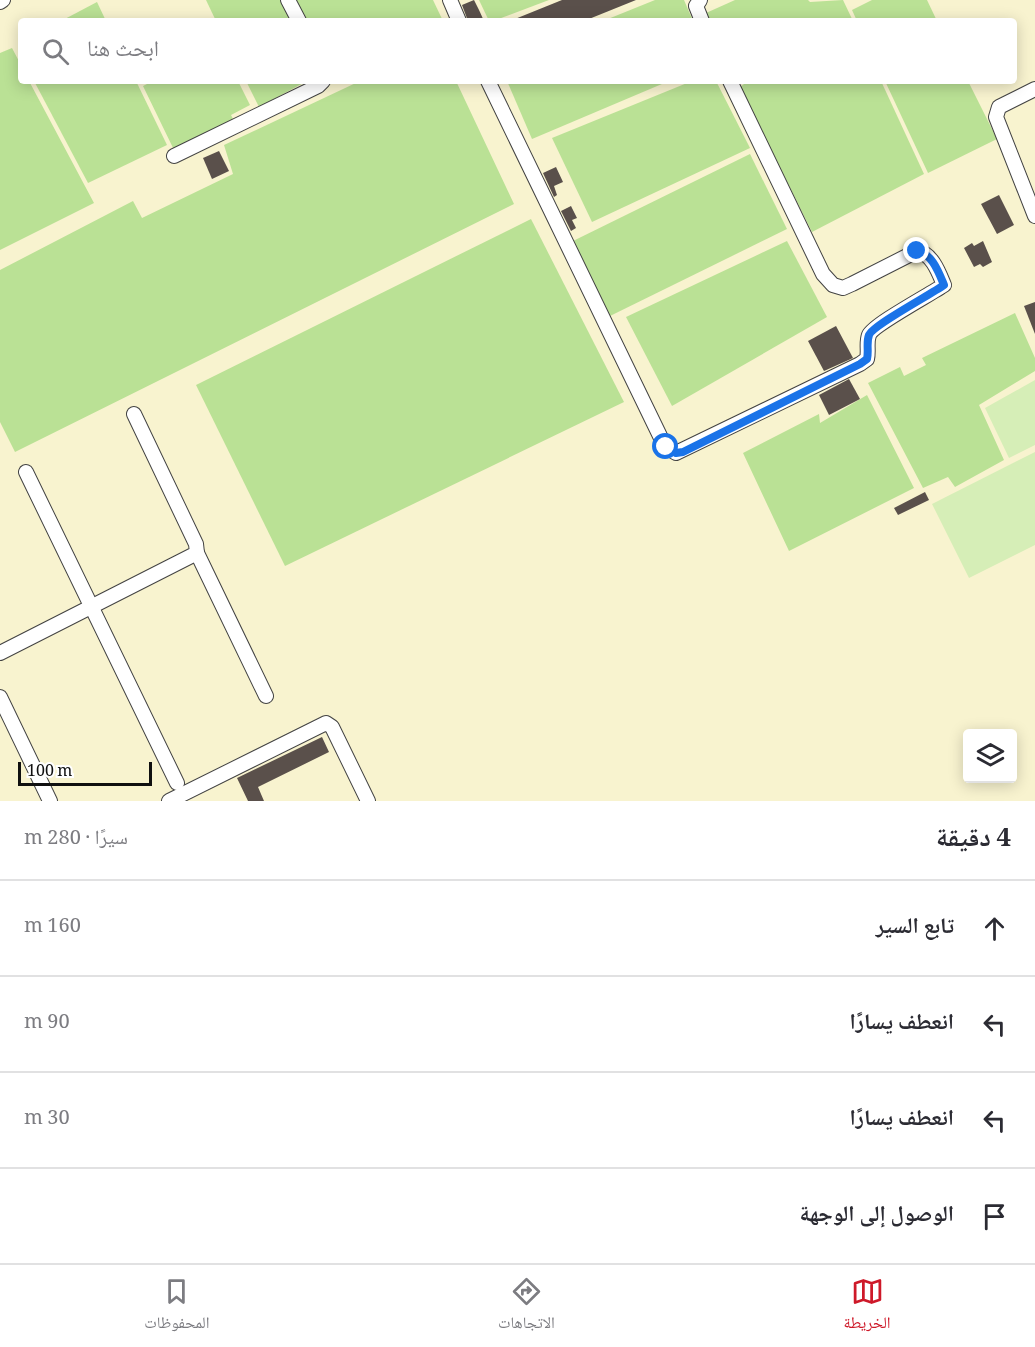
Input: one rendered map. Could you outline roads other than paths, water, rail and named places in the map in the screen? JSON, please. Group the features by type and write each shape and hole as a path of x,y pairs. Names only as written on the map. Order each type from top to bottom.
{"street":[{"path":"288,0 297,18"},
{"path":"450,0 458,18"},
{"path":"700,0 696,6 701,18"},
{"path":"174,156 320,84"},
{"path":"489,84 660,436 666,447 676,453 860,364 867,359 867,342 872,329 927,298 944,285 931,260 922,252 917,251 843,288 832,285 806,242 731,84"},
{"path":"1035,89 999,107 996,117 1035,216"},
{"path":"134,414 196,544 197,553 266,696"},
{"path":"26,472 177,783"},
{"path":"0,653 197,553"},
{"path":"0,697 50,801"},
{"path":"169,801 326,723 332,727 368,801"}]}
